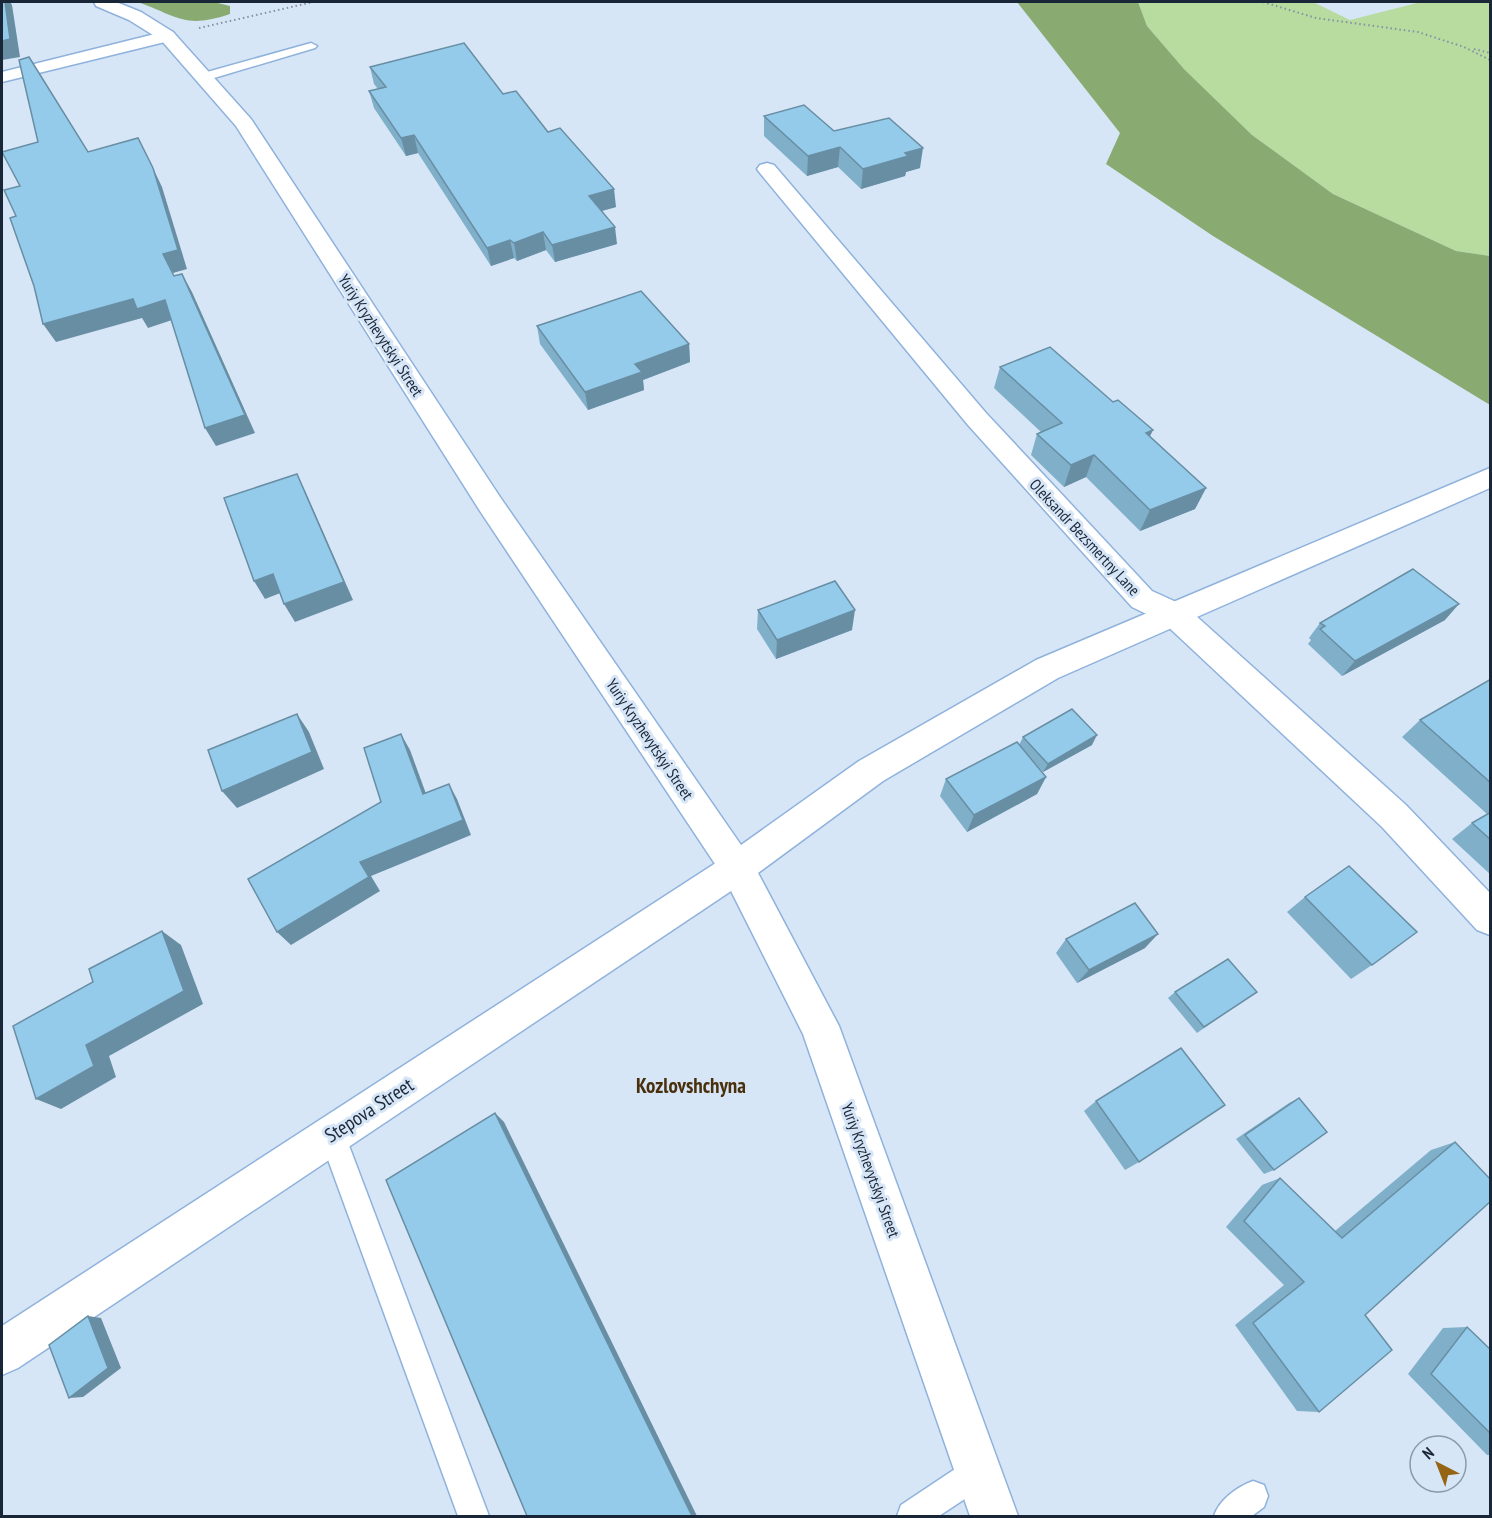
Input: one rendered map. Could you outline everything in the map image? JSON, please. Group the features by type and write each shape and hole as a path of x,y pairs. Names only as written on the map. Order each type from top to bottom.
{"street":[{"name":"Yuriy Kryzhevytskyi Street","path":"102,2 135,16 167,36 244,123 490,504 737,868 820,1026 994,1516"},
{"path":"2,77 167,36"},
{"name":"Oleksandr Bezsmertny Lane","path":"767,169 977,419 1142,599 1174,614 1394,816 1491,918"},
{"name":"Stepova Street","path":"2,1352 737,868 872,771 1047,669 1491,477"}],"lane":[{"path":"204,77 311,46"},
{"path":"332,1135 474,1516"},
{"path":"912,1516 978,1472"},
{"path":"1229,1516 1254,1496"}],"path":[{"path":"167,36 313,2"},
{"path":"1263,2 1316,18 1396,28 1491,53"},
{"path":"1464,46 1491,60"}],"green space":[{"path":"138,2 214,2 230,6 230,14 202,21 192,21"},
{"path":"1017,2 1138,2 1147,26 1184,69 1252,135 1333,194 1456,251 1490,256 1490,405 1213,236 1106,164 1120,133"},
{"path":"1138,2 1313,2 1350,20 1421,2 1490,2 1490,256 1456,251 1333,194 1252,135 1184,69 1147,26"}],"building":[{"path":"2,2 5,2 10,39 2,41"},
{"path":"464,43 503,94 516,91 548,132 560,128 614,189 589,196 615,227 552,245 543,232 514,243 510,240 487,248 414,135 401,138 369,91 386,87 370,67"},
{"path":"29,57 88,152 138,138 153,168 178,250 163,254 174,276 182,274 245,415 205,428 165,300 137,309 133,299 43,324 34,286 10,218 16,216 4,190 20,186 2,152 38,142 19,60"},
{"path":"804,105 834,131 889,118 923,148 905,153 908,156 863,169 840,147 808,156 764,116"},
{"path":"641,291 689,344 635,364 642,372 585,392 537,326"},
{"path":"1050,347 1113,402 1118,400 1153,430 1146,433 1206,488 1150,510 1094,455 1071,465 1037,434 1062,423 1000,367"},
{"path":"297,474 344,582 284,604 273,574 254,581 224,498"},
{"path":"1413,569 1459,604 1355,661 1320,629 1325,626 1320,623"},
{"path":"835,581 855,610 777,640 758,610"},
{"path":"1491,679 1491,783 1420,720"},
{"path":"1072,709 1097,735 1048,764 1023,737"},
{"path":"297,714 312,752 222,791 208,750"},
{"path":"401,734 423,794 449,784 463,820 360,862 369,877 277,932 248,879 381,802 364,748"},
{"path":"1017,742 1046,777 974,815 946,779"},
{"path":"1491,812 1491,840 1472,823"},
{"path":"1349,866 1417,932 1372,965 1305,897"},
{"path":"1135,903 1158,934 1089,970 1066,939"},
{"path":"162,931 184,991 86,1045 94,1066 36,1099 13,1026 93,982 89,969"},
{"path":"1228,959 1257,992 1204,1027 1175,992"},
{"path":"1181,1048 1225,1105 1139,1162 1096,1101"},
{"path":"1299,1098 1327,1132 1274,1170 1245,1135"},
{"path":"495,1113 692,1516 527,1516 386,1180"},
{"path":"1455,1142 1491,1180 1491,1201 1365,1315 1392,1350 1319,1412 1253,1323 1304,1282 1244,1221 1280,1178 1342,1238"},
{"path":"88,1316 108,1368 69,1398 49,1345"},
{"path":"1467,1327 1491,1350 1491,1434 1431,1374"}],"district":[{"name":"Kozlovshchyna","path":"691,1086"}]}
